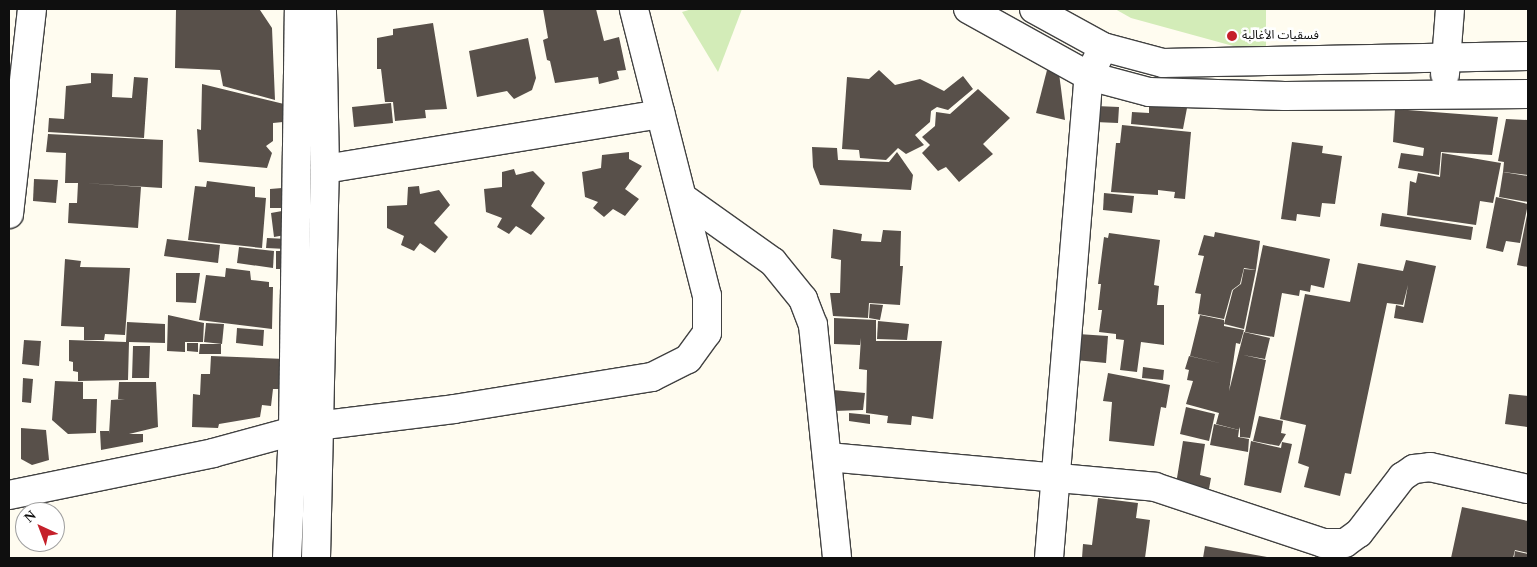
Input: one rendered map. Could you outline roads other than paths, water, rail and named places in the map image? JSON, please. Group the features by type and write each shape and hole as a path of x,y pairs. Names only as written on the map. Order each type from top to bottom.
{"street":[{"path":"9,214 32,9"},
{"path":"288,558 293,431 299,9"},
{"path":"316,558 321,426 325,169 322,9"},
{"path":"9,496 213,453 293,431 454,409 671,371 688,359 701,344 710,316 683,198 634,9"},
{"path":"968,9 1090,76 1126,88 1181,95 1528,94"},
{"path":"1034,9 1103,47 1163,63 1445,56 1528,56"},
{"path":"1444,94 1445,56 1450,9"},
{"path":"1049,558 1090,76 1103,47"},
{"path":"325,169 661,114"},
{"path":"683,198 772,262 803,299 814,325 837,558"},
{"path":"828,457 1155,487 1322,543 1345,543 1359,533 1402,477 1414,470 1430,467 1528,489"}],"place":[{"name":"فسقيات الأغالبة","path":"1232,36"}]}
